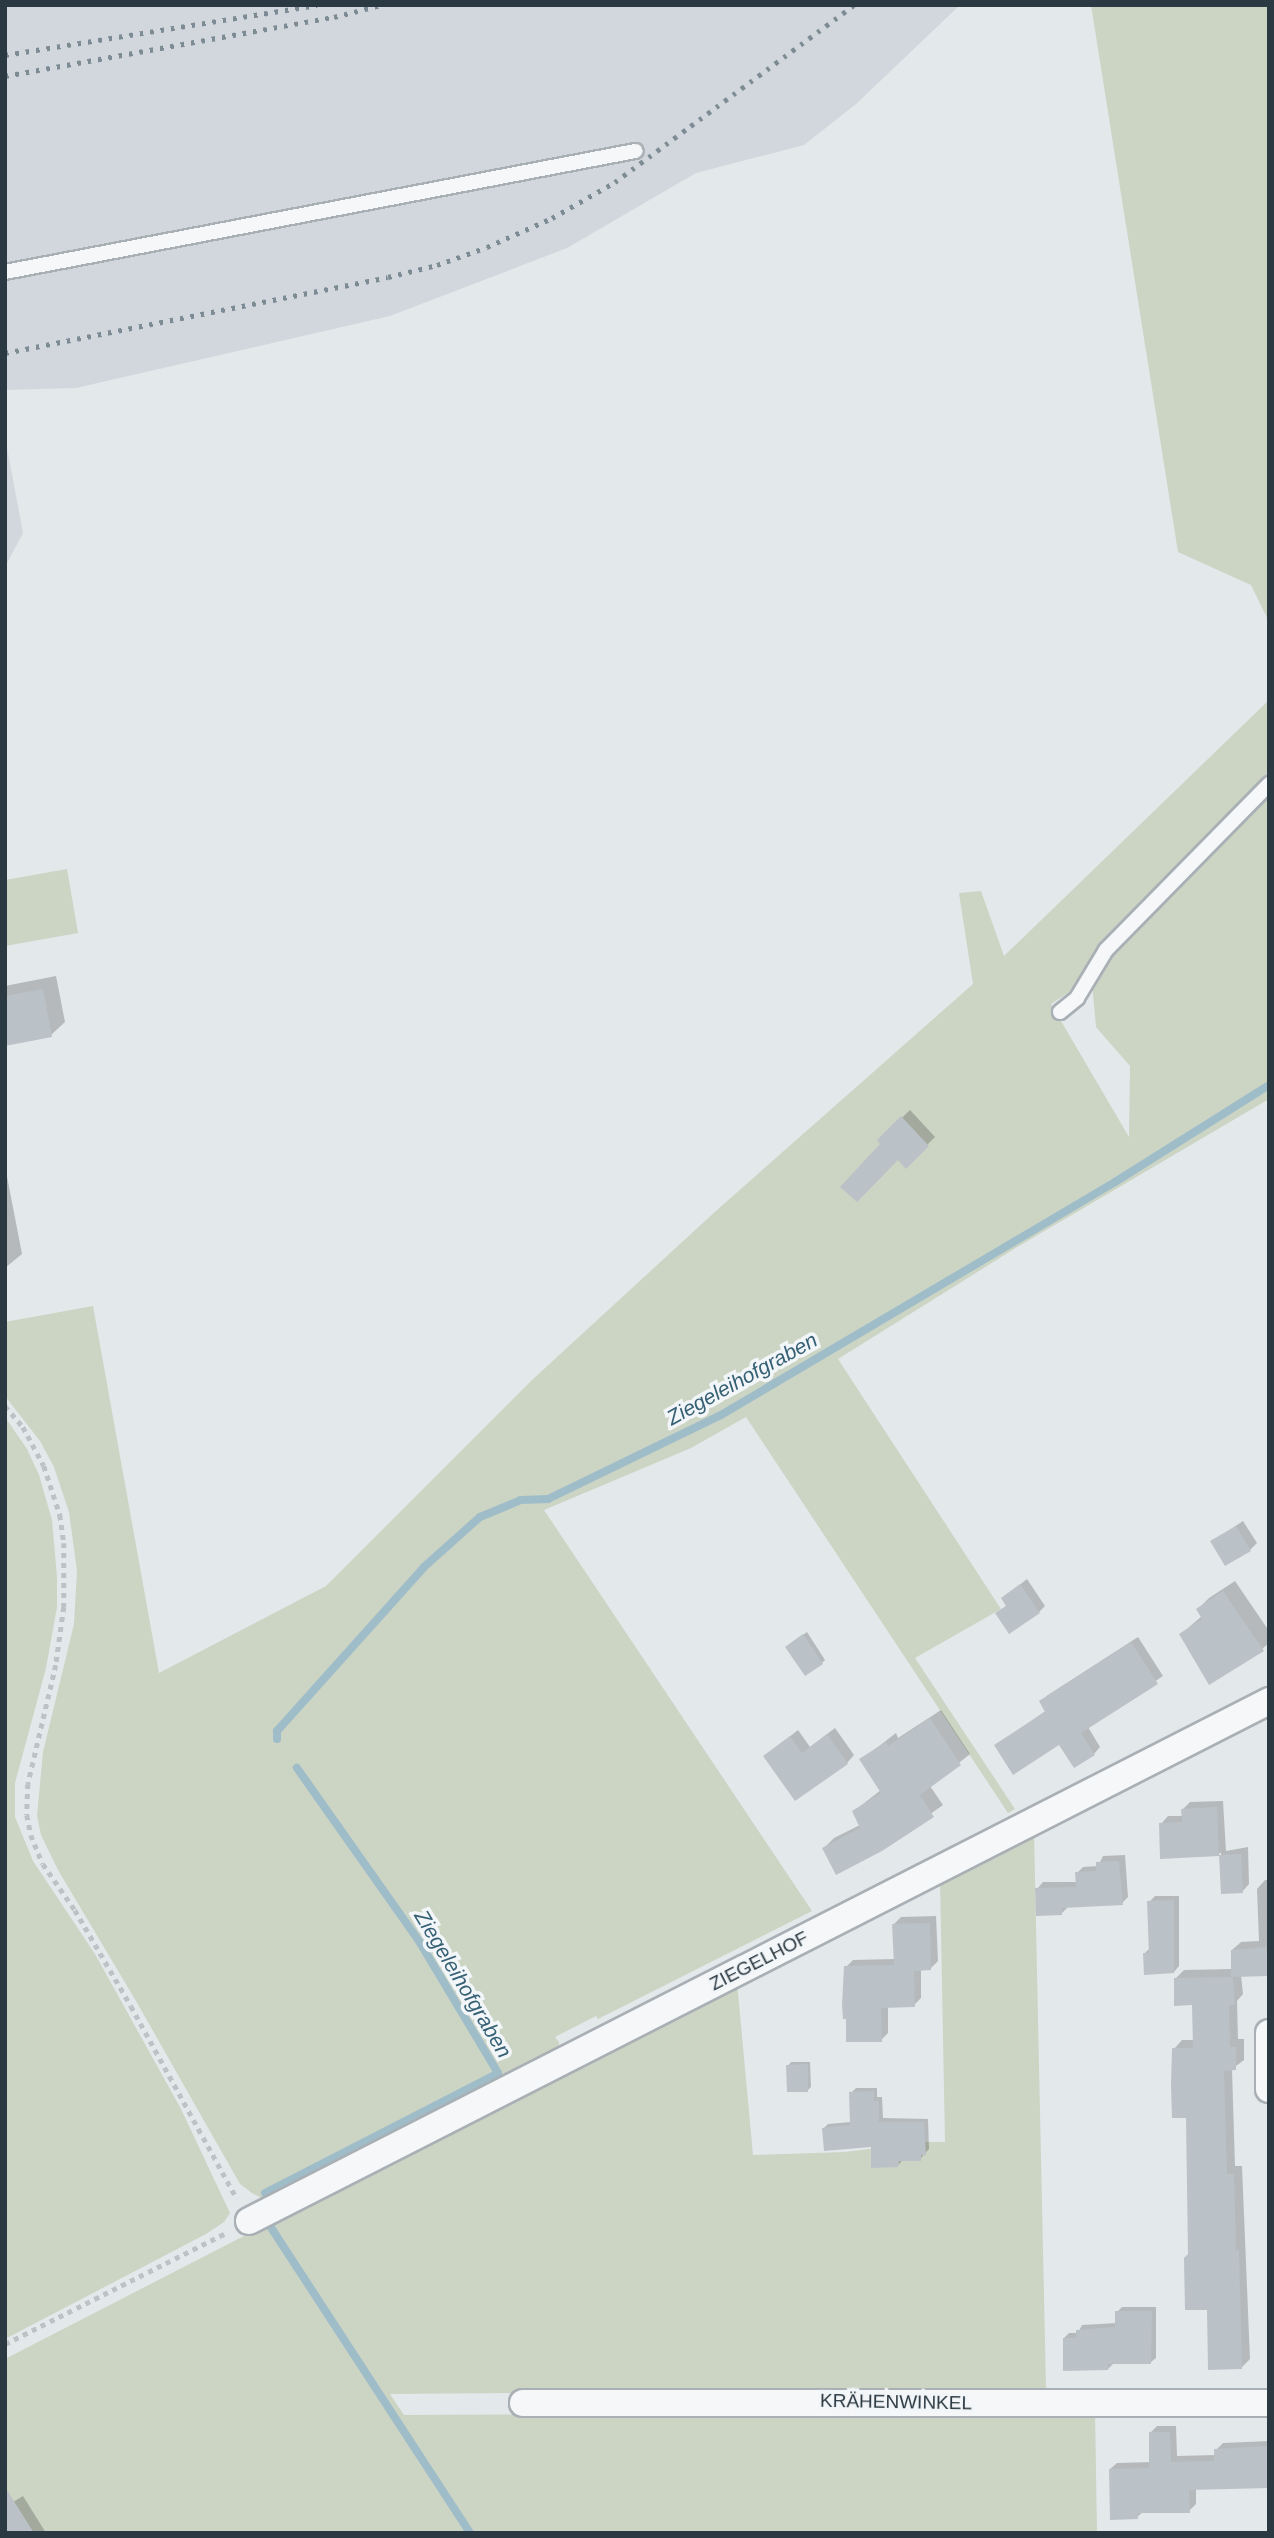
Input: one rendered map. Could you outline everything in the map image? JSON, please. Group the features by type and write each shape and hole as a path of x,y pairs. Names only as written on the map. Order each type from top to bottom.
{"street":[{"name":"ZIEGELHOF","path":"249,2221 1269,1701"},
{"path":"1269,2033 1269,2089"},
{"name":"KRÄHENWINKEL","path":"523,2403 1269,2403"}],"lane":[{"path":"5,272 635,150"},
{"path":"1060,1012 1077,998 1106,950 1269,783"}],"path":[{"path":"5,1406 23,1427 44,1466 60,1515 65,1573 57,1665 28,1784 27,1815 31,1835 43,1864 75,1910 131,2006 249,2221 5,2344"}],"shaded area":[{"path":"5,5 960,5 856,104 804,145 696,173 567,248 390,316 76,388 5,390"},
{"path":"5,437 23,533 5,567"}],"green space":[{"path":"1091,5 1269,5 1269,622 1251,585 1178,552"},
{"path":"1269,700 1269,776 1121,922 1069,992 1051,1004 1129,1137 1130,1066 1096,1027 1092,982 1122,943 1269,791 1269,1099 1019,1246 838,1359 1001,1609 915,1658 1015,1809 1008,1813 746,1417 691,1448 544,1510 812,1911 598,2019 596,2016 555,2037 559,2042 559,2053 273,2198 263,2199 252,2193 240,2184 58,1870 41,1835 37,1816 43,1752 74,1624 77,1571 69,1512 54,1467 40,1441 5,1396 5,1322 93,1306 159,1673 326,1586 532,1380 717,1210 973,984 959,893 981,891 1004,956"},
{"path":"67,869 78,933 5,946 5,880"},
{"path":"5,1417 27,1449 39,1475 52,1520 57,1577 57,1607 46,1668 15,1783 15,1817 33,1861 95,1954 181,2109 230,2213 224,2222 206,2234 5,2339"},
{"path":"1034,1832 1046,2389 390,2394 404,2415 1095,2411 1097,2533 5,2533 5,2359 737,1982 753,2155 845,2152 945,2142 940,1878"}],"building":[{"path":"43,989 52,1037 5,1046 5,996"},
{"path":"901,1116 929,1146 906,1169 898,1160 857,1202 840,1187 880,1144 877,1140"},
{"path":"1236,1526 1251,1551 1225,1566 1210,1541"},
{"path":"1020,1584 1040,1613 1009,1634 995,1613 1006,1606 1001,1598"},
{"path":"1223,1591 1264,1651 1209,1685 1179,1634 1202,1619 1196,1609"},
{"path":"803,1634 823,1664 805,1676 785,1647"},
{"path":"1131,1642 1158,1684 1081,1733 1095,1755 1074,1768 1059,1745 1013,1775 994,1745 1045,1712 1039,1701"},
{"path":"930,1718 961,1765 920,1795 934,1817 882,1851 836,1875 822,1848 860,1828 852,1811 881,1793 859,1759 886,1742 888,1746"},
{"path":"827,1734 848,1764 795,1801 763,1756 790,1736 802,1753"},
{"path":"1217,1807 1219,1856 1160,1859 1159,1823 1182,1822 1181,1809"},
{"path":"1241,1854 1243,1893 1221,1894 1219,1855"},
{"path":"1119,1861 1123,1905 1062,1908 1062,1915 1036,1916 1035,1888 1076,1887 1075,1872 1096,1871 1096,1862"},
{"path":"1174,1900 1174,1973 1144,1975 1143,1953 1149,1953 1147,1901"},
{"path":"930,1923 931,1970 914,1971 915,2007 881,2008 882,2042 846,2042 846,2019 843,2019 842,2005 844,1966 894,1965 892,1924"},
{"path":"1269,1947 1269,1976 1233,1977 1235,2005 1229,2005 1230,2047 1236,2047 1236,2070 1224,2071 1227,2174 1234,2174 1236,2250 1239,2250 1242,2369 1208,2370 1207,2310 1185,2310 1184,2258 1188,2254 1186,2118 1172,2118 1171,2085 1172,2048 1193,2048 1192,2005 1174,2006 1174,1978 1231,1977 1231,1950"},
{"path":"808,2064 808,2092 787,2092 786,2065"},
{"path":"874,2091 874,2101 879,2101 879,2122 924,2122 926,2155 921,2155 921,2161 899,2161 898,2167 871,2168 871,2147 824,2151 822,2128 850,2125 849,2092"},
{"path":"1115,2311 1152,2311 1151,2364 1108,2364 1108,2370 1063,2371 1063,2338 1076,2338 1076,2330 1115,2327"},
{"path":"1149,2432 1170,2432 1171,2462 1214,2461 1214,2449 1269,2446 1269,2488 1189,2490 1190,2513 1138,2513 1138,2519 1110,2520 1109,2469 1149,2468"},
{"path":"5,2487 34,2533 5,2533"}],"waterway":[{"name":"Ziegeleihofgraben","path":"277,1739 277,1731 424,1567 480,1517 521,1500 548,1499 721,1415 1115,1182 1269,1085"},
{"name":"Ziegeleihofgraben","path":"265,2193 498,2073 419,1941 297,1768"},
{"name":"Ziegeleihofgraben","path":"270,2226 470,2533"}],"railway":[{"path":"5,55 317,5"},
{"path":"5,76 334,17 381,5"},
{"path":"5,353 388,277 437,265 487,247 552,218 615,182 854,5"}]}
